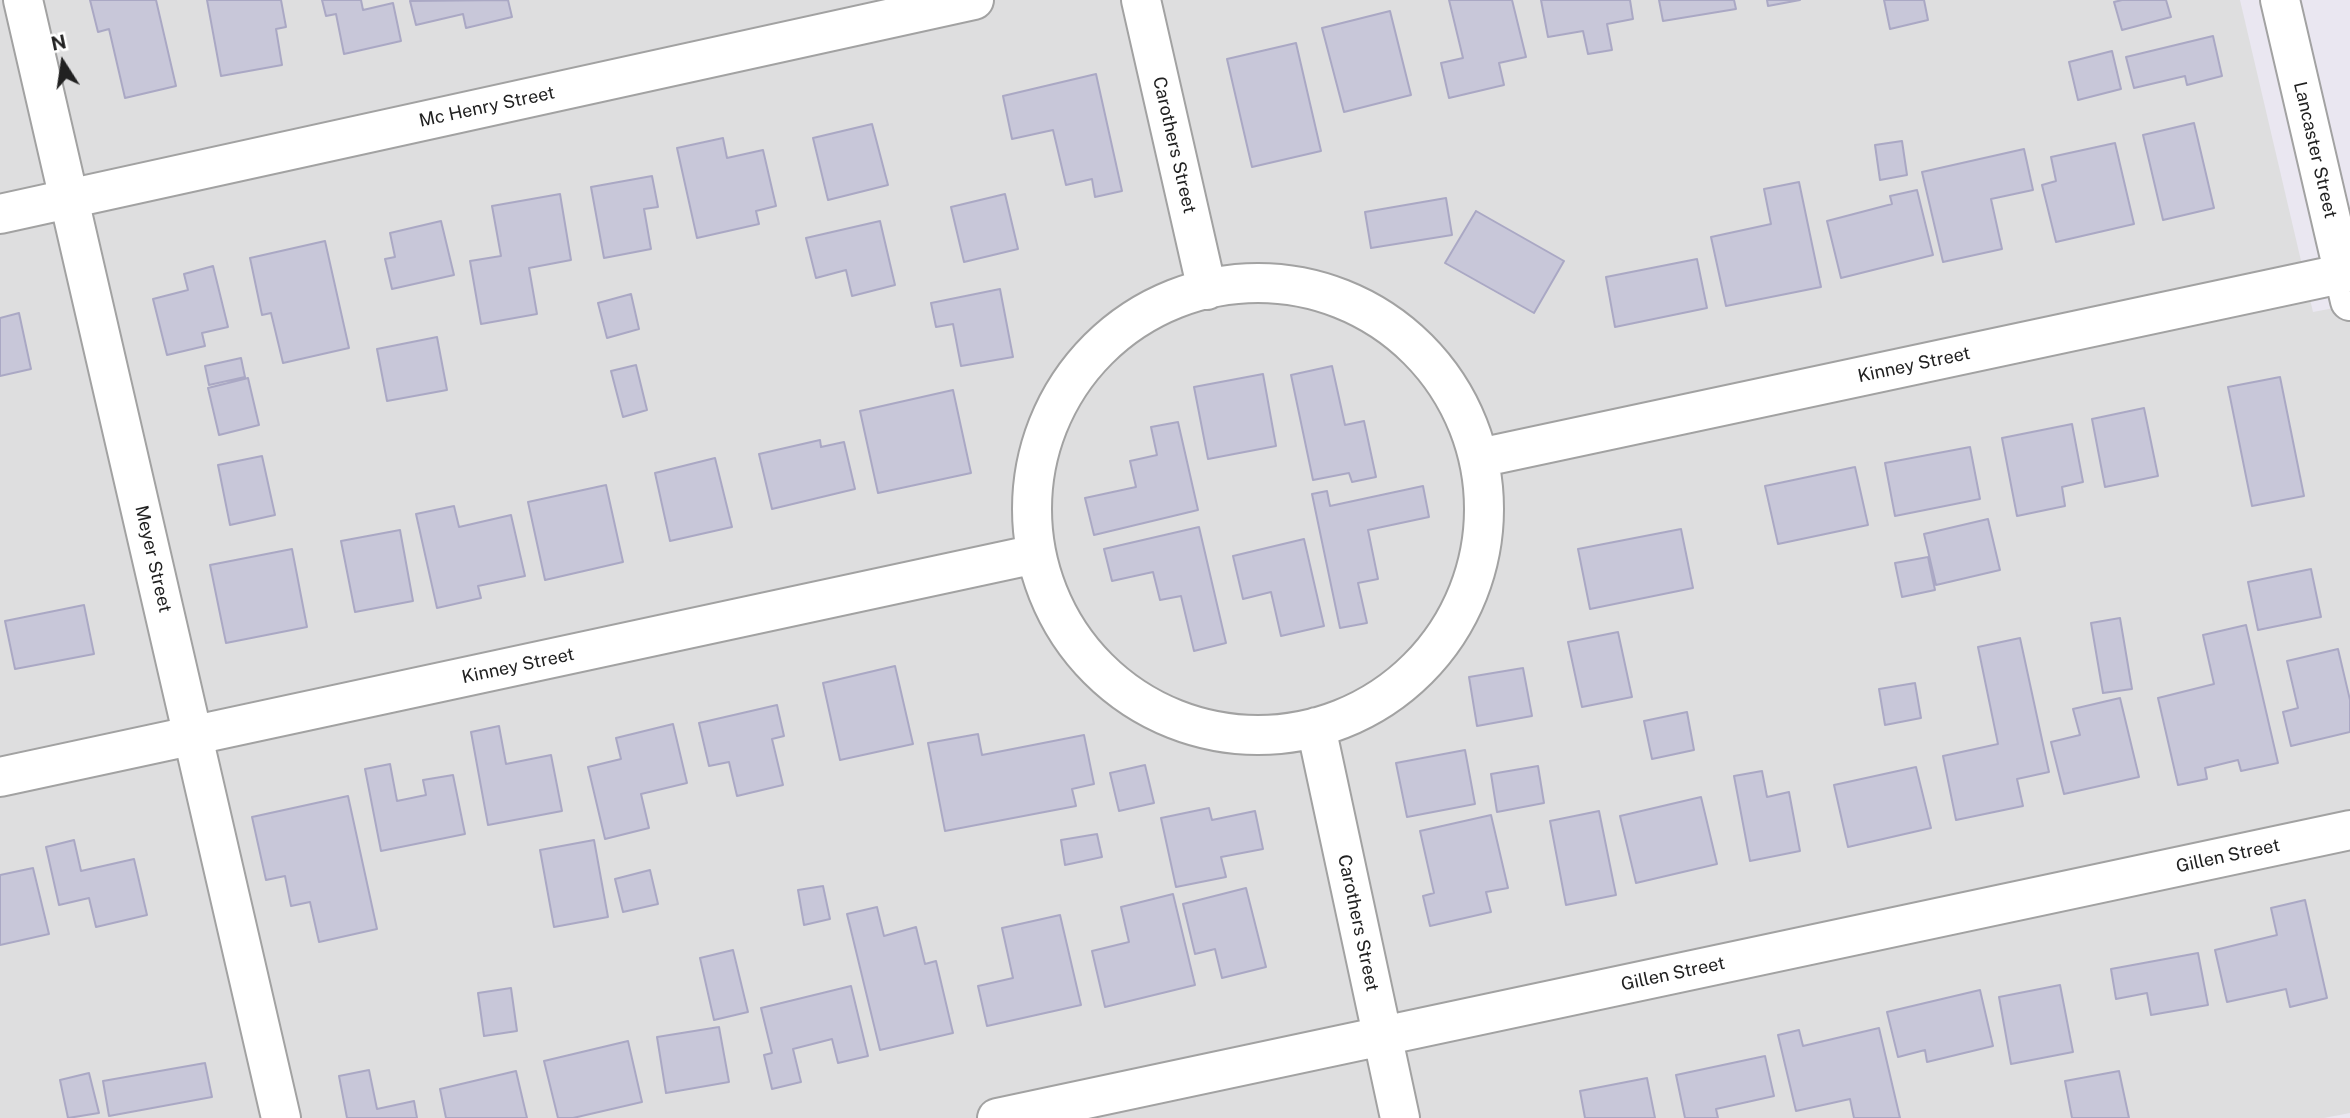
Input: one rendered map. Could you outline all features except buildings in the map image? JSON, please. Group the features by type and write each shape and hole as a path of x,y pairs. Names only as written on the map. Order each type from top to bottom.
{"street":[{"name":"Meyer Street","path":"23,0 67,200 195,735 282,1118"},
{"name":"Mc Henry Street","path":"0,215 974,0"},
{"name":"Carothers Street","path":"1141,0 1207,290"},
{"name":"Lancaster Street","path":"2280,0 2348,282"},
{"name":"Kinney Street","path":"1479,458 2348,282"},
{"path":"1242,284 1290,286 1347,301 1378,318 1407,339 1432,364 1452,393 1468,425 1479,458 1484,527 1467,595 1452,625 1432,654 1380,699 1349,716 1316,727 1280,734 1243,734 1206,729 1171,718 1138,701 1109,679 1083,653 1062,622 1046,590 1036,554 1032,501 1040,448 1060,399 1075,376 1111,337 1157,307 1207,290 1242,284"},
{"name":"Kinney Street","path":"0,777 1036,554"},
{"name":"Carothers Street","path":"1316,727 1400,1118"},
{"name":"Gillen Street","path":"997,1118 2350,831"}],"shaded area":[{"path":"0,0 2240,0 2313,312 2350,305 2350,1113 2324,1118 0,1118"}]}
